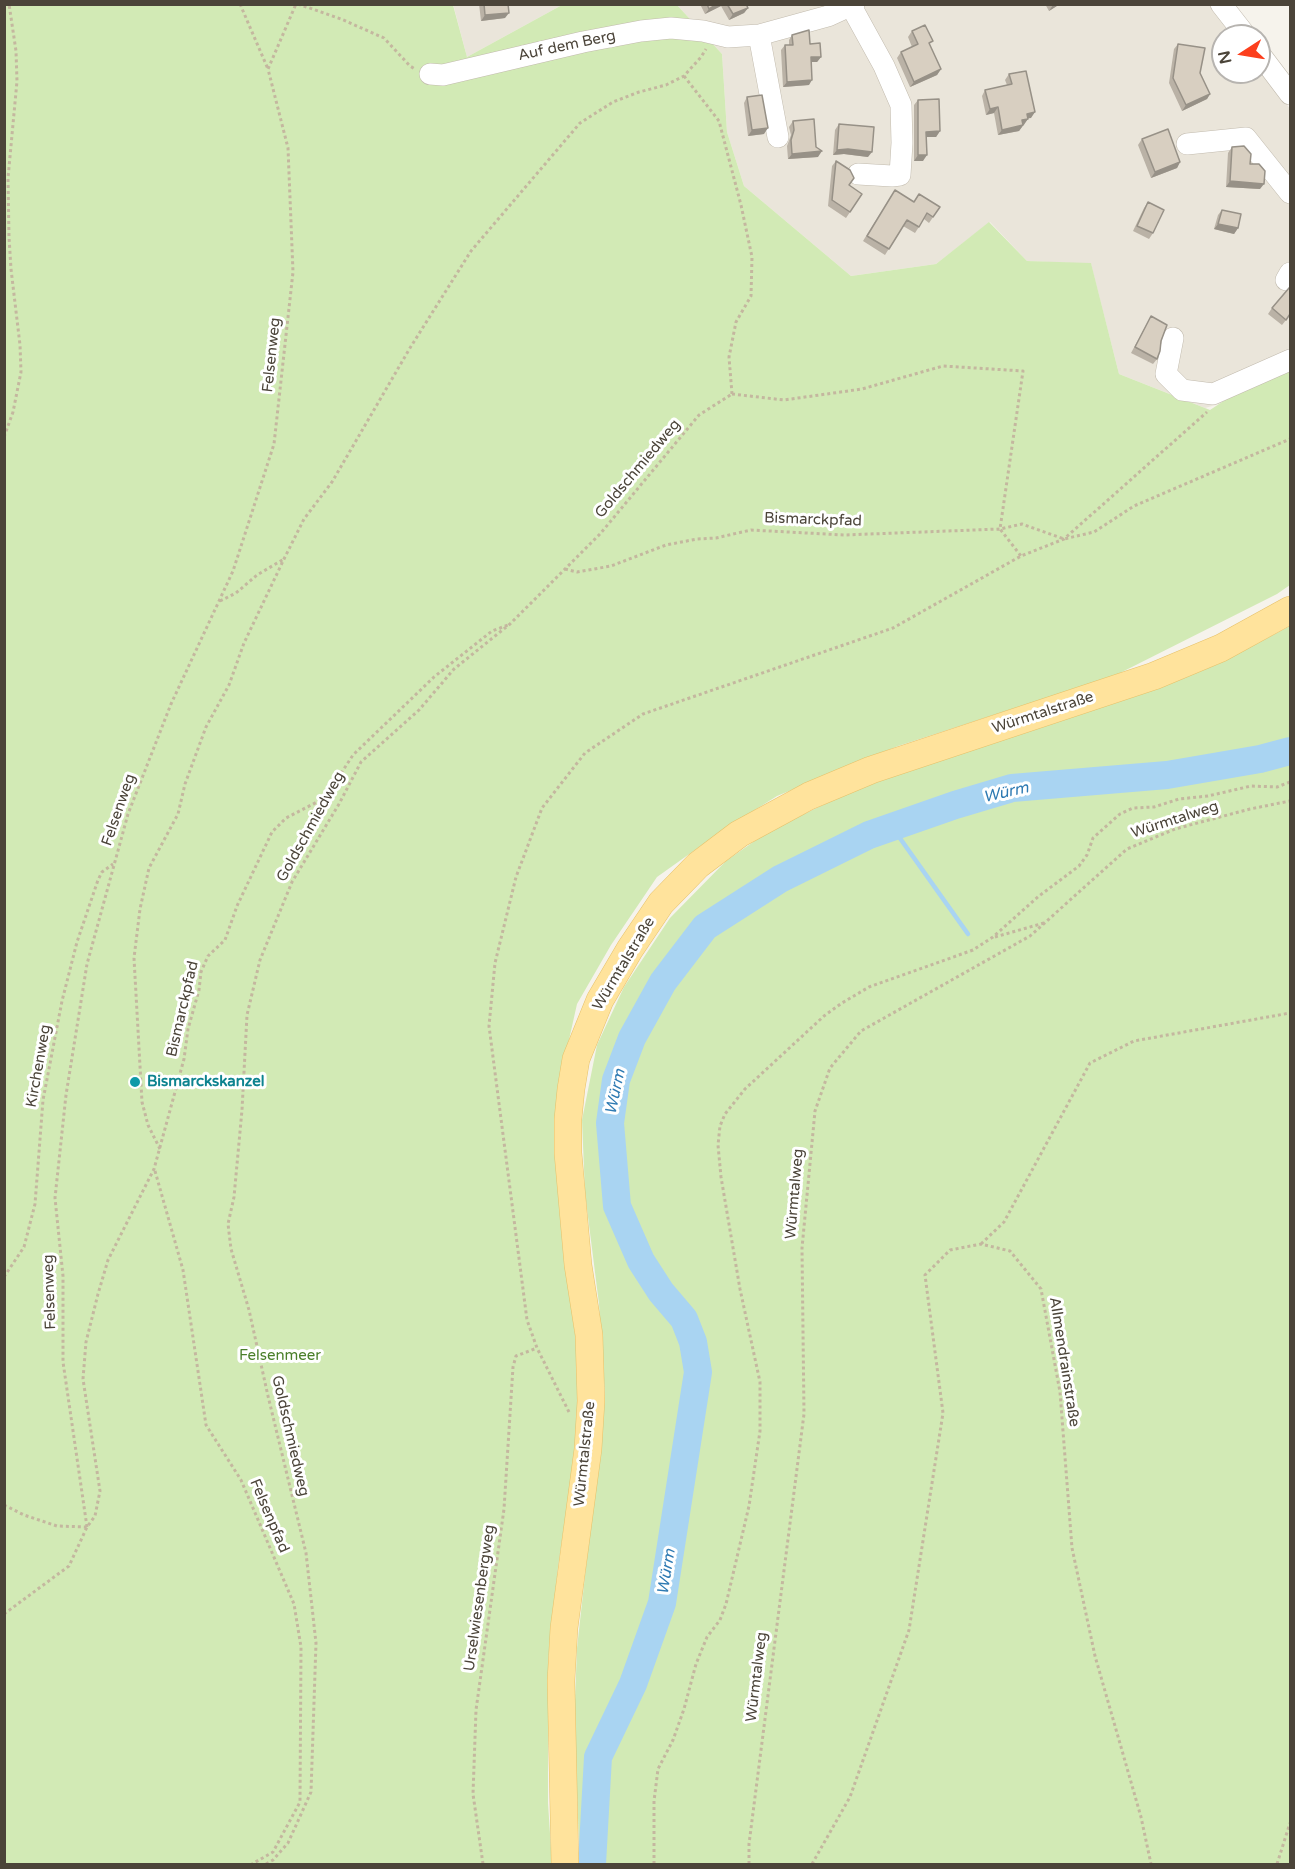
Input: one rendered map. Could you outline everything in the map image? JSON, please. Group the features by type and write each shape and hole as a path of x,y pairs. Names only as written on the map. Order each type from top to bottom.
{"main road":[{"name":"Würmtalstraße","path":"565,1864 561,1681 564,1628 588,1449 591,1401 589,1335 578,1265 568,1153 568,1119 576,1059 600,1000 661,903 698,865 739,834 809,796 871,770 1154,676 1221,648 1290,610"}],"street":[{"path":"1221,4 1237,24"},
{"name":"Auf dem Berg","path":"430,74 443,75 583,42 641,31 670,28 740,38 759,35 828,16 852,5 884,66 901,105 900,175 858,174"},
{"path":"759,35 778,137"},
{"path":"1271,69 1290,94"},
{"path":"1187,144 1246,138 1290,193"},
{"path":"1173,338 1166,374 1182,390 1213,394 1290,360"}],"path":[{"path":"4,437 13,412 21,372 20,345 10,269 8,178 17,81 16,51 9,4"},
{"name":"Felsenweg","path":"87,1527 63,1362 63,1276 55,1197 66,1095 87,964 128,814 171,704 233,572 274,444 293,272 288,148 268,69 240,4"},
{"path":"268,69 297,4 341,19 384,39 410,66 430,74"},
{"path":"160,1149 148,1125 142,1102 135,958 140,909 149,868 178,814 185,784 206,727 229,685 244,643 284,559 304,519 332,482 410,348 471,251 580,123 613,102 666,85 684,76 701,57 713,35"},
{"path":"684,76 719,121 752,257 751,296 735,322 729,357 732,394 784,400 862,388 943,366 1023,371 1000,529 1021,556"},
{"name":"Goldschmiedweg","path":"266,1864 273,1860 288,1843 311,1792 316,1643 306,1553 249,1310 231,1249 228,1224 234,1197 240,1132 247,1015 260,960 292,882 339,804 361,762 419,710 454,669 510,624 600,534 699,415 732,394"},
{"name":"Bismarckpfad","path":"565,569 577,572 611,566 666,545 751,530 844,535 1000,529 1022,525 1064,539 1094,532 1134,506 1290,439"},
{"path":"219,602 236,593 258,575 284,559"},
{"name":"Bismarckpfad","path":"87,1527 95,1516 100,1491 83,1379 86,1342 108,1260 154,1169 184,1059 188,1029 199,990 201,972 208,956 225,940 237,906 272,832 286,818 316,801 336,781 353,755 434,677 492,631 510,624"},
{"path":"654,1864 654,1801 658,1769 673,1740 696,1664 707,1637 720,1620 726,1604 749,1506 760,1431 760,1382 740,1289 721,1177 718,1145 720,1126 725,1114 745,1089 824,1016 842,1003 869,987 973,950 993,937 1039,896 1078,866 1087,855 1093,838 1120,814 1133,808 1154,807 1179,799 1208,796 1251,786 1277,787 1290,782"},
{"name":"Würmtalweg","path":"749,1864 748,1844 804,1414 802,1248 815,1110 830,1068 861,1031 1030,936 1127,849 1175,829 1290,801"},
{"name":"Kirchenweg","path":"4,1277 24,1247 35,1204 43,1100 76,942 98,880 102,872 114,863"},
{"path":"993,937 1047,922"},
{"path":"981,1244 1004,1222 1090,1063 1134,1041 1290,1013"},
{"name":"Felsenpfad","path":"154,1169 183,1270 206,1425 246,1490 294,1604 301,1647 300,1802 273,1852 252,1864"},
{"name":"Allmendrainstraße","path":"812,1864 850,1797 909,1630 943,1413 925,1275 950,1250 981,1244 1010,1251 1041,1288 1060,1392 1072,1548 1095,1656 1141,1817 1151,1864"},
{"name":"Urselwiesenbergweg","path":"483,1864 482,1844 473,1794 476,1710 504,1509 513,1367 516,1356 537,1348"},
{"path":"4,1505 24,1515 57,1526 87,1527 69,1566 4,1614"},
{"path":"1277,1864 1290,1823"}],"shaded area":[{"path":"453,4 562,5 467,57"},
{"path":"677,5 1214,5 1229,24 1211,24 1211,84 1271,84 1271,82 1290,109 1290,357 1219,404 1205,408 1119,374 1091,264 1027,261 990,222 936,264 851,276 744,186 727,132 722,54"}],"green space":[{"name":"Felsenmeer","path":"5,5 453,5 467,57 562,5 677,5 722,54 727,132 744,186 851,276 936,264 989,222 1027,261 1091,263 1119,374 1210,410 1290,357 1290,585 1277,594 1114,676 898,746 777,796 723,830 657,877 611,945 577,1004 560,1080 567,1277 576,1340 578,1404 574,1461 558,1567 548,1662 548,1803 552,1864 5,1864"},
{"path":"1290,626 1290,1864 580,1864 574,1726 577,1648 605,1395 599,1304 585,1193 582,1120 597,1045 624,987 670,918 726,861 769,831 852,791 921,765 1218,664"}],"building":[{"path":"484,4 508,4 509,13 485,15"},
{"path":"707,4 717,4 709,9"},
{"path":"727,4 746,4 748,8 733,14"},
{"path":"925,25 933,41 929,43 941,69 914,82 901,52 918,44 912,31"},
{"path":"809,30 810,44 820,43 821,57 811,57 812,80 787,82 785,45 793,45 792,35"},
{"path":"1178,44 1205,48 1200,73 1210,94 1186,105 1173,78"},
{"path":"1026,71 1035,112 1027,114 1028,119 1022,120 1023,125 1002,130 998,107 990,109 985,90 1012,84 1009,74"},
{"path":"762,95 768,128 752,130 747,97"},
{"path":"939,99 940,131 926,132 927,155 918,155 918,100"},
{"path":"814,119 816,147 822,151 792,154 793,121"},
{"path":"839,124 874,127 872,152 837,150"},
{"path":"1168,129 1180,162 1155,172 1142,139"},
{"path":"1244,146 1251,154 1250,164 1259,164 1265,171 1264,184 1230,181 1232,147"},
{"path":"836,161 850,170 854,178 849,185 862,194 850,212 832,200"},
{"path":"895,190 914,202 919,194 940,207 933,217 927,213 919,227 907,220 889,249 867,236"},
{"path":"1148,202 1164,210 1153,233 1137,226"},
{"path":"1222,210 1241,214 1238,228 1218,224"},
{"path":"1289,288 1290,314 1286,320 1272,308"},
{"path":"1151,316 1167,325 1157,359 1135,347"}],"waterway":[{"name":"Würm","path":"592,1864 598,1757 633,1684 662,1603 698,1372 693,1342 684,1319 661,1292 641,1261 617,1206 610,1123 616,1080 632,1038 663,982 705,927 780,879 869,835 1012,788 1167,775 1260,759 1290,751"},
{"path":"892,827 968,934"}],"place":[{"name":"Bismarckskanzel","path":"135,1082"}]}
